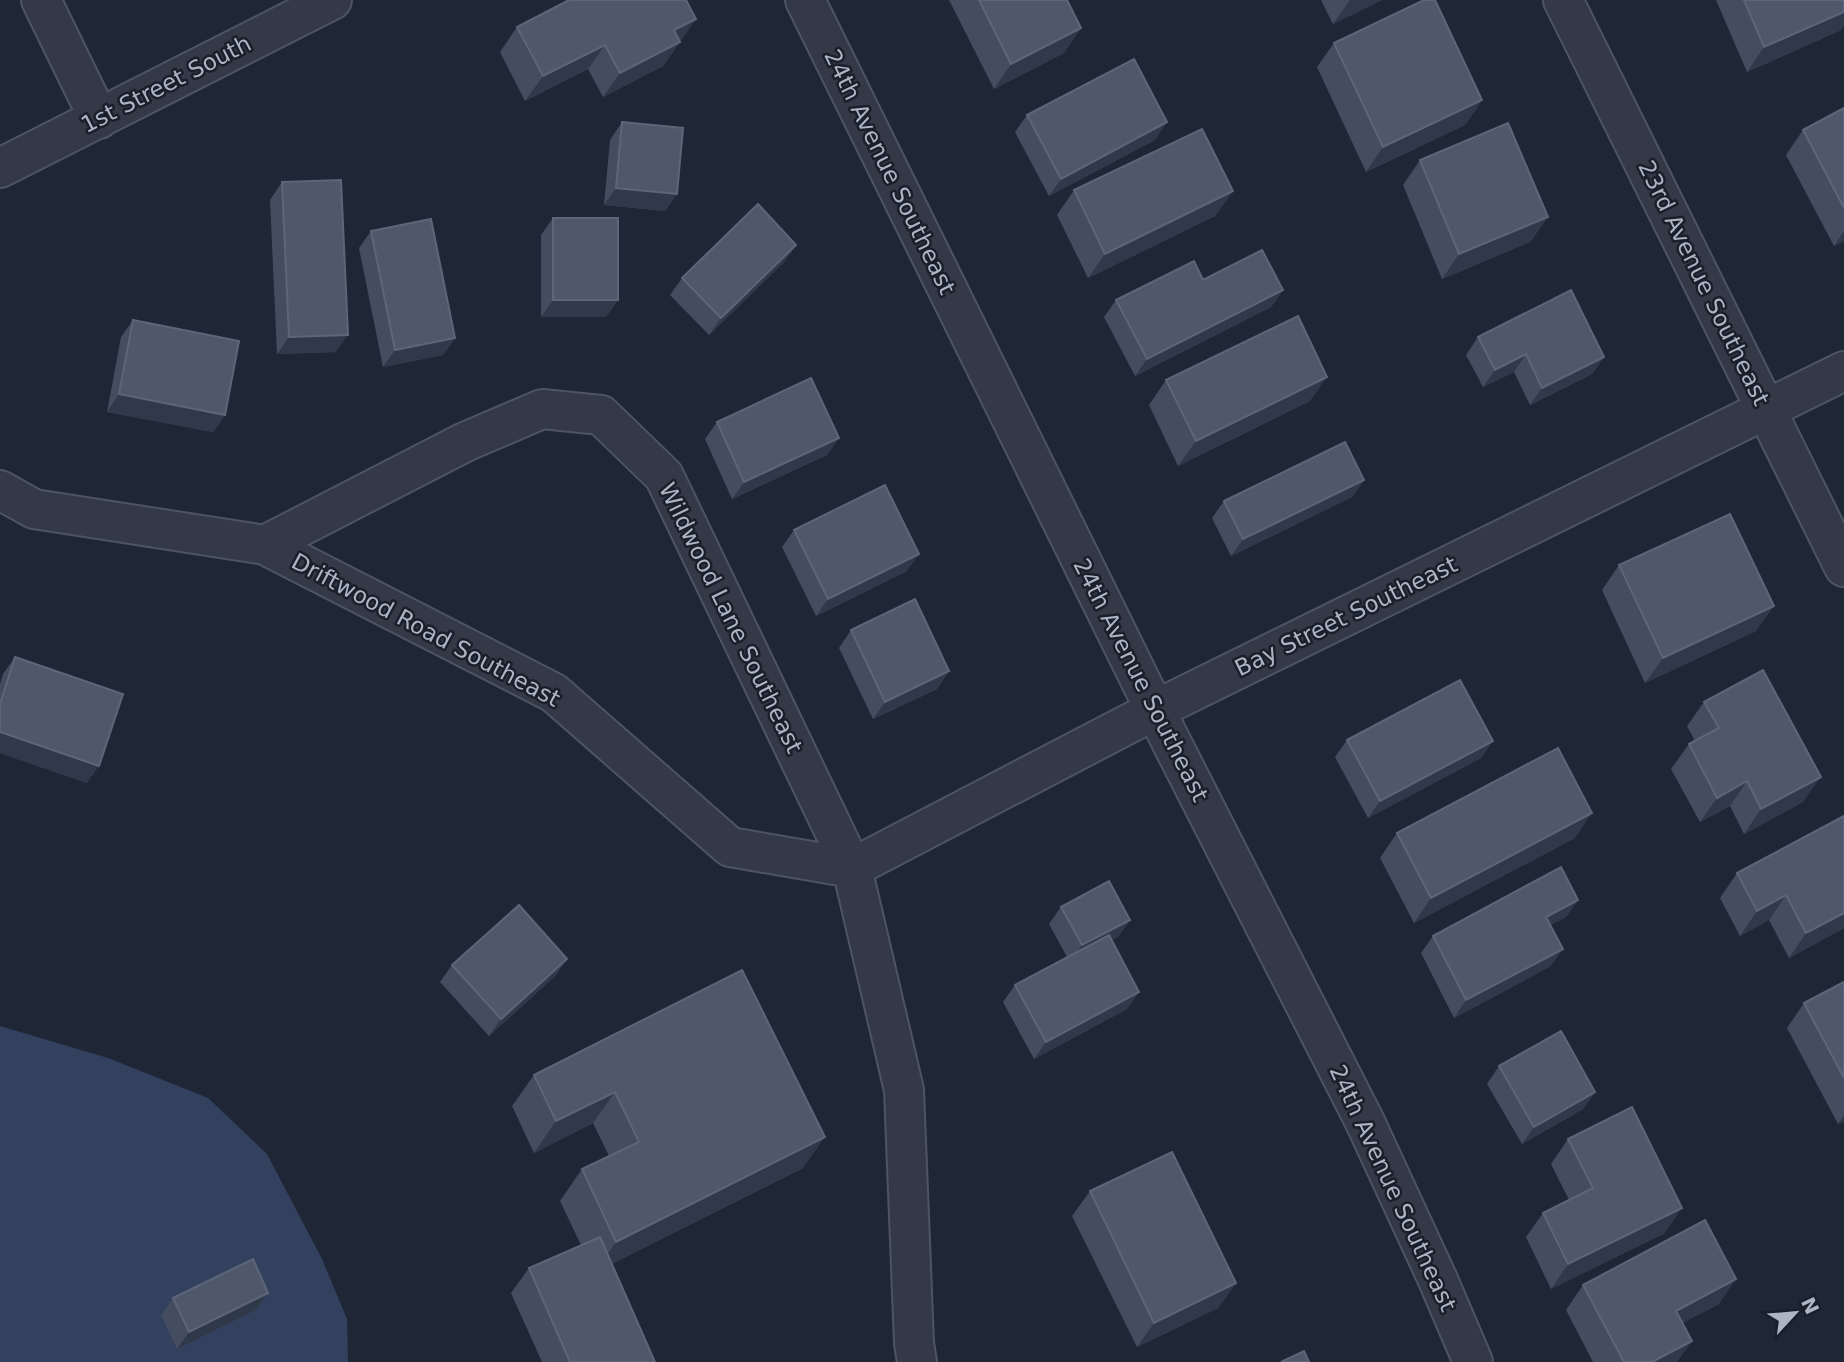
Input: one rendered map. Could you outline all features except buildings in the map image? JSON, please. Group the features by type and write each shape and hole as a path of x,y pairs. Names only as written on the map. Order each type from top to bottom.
{"street":[{"path":"41,0 99,119"},
{"name":"1st Street South","path":"0,168 332,0"},
{"name":"24th Avenue Southeast","path":"805,0 1155,710 1365,1122 1473,1362"},
{"name":"23rd Avenue Southeast","path":"1563,0 1844,567"},
{"name":"Bay Street Southeast","path":"852,868 1155,710 1844,371"},
{"name":"Wildwood Lane Southeast","path":"265,545 465,442 542,409 601,415 664,476 852,868"},
{"name":"Driftwood Road Southeast","path":"0,490 34,509 265,545 554,693 730,847 852,868"},
{"path":"852,868 904,1090 917,1362"}],"water":[{"path":"0,1026 108,1058 208,1098 267,1154 322,1259 347,1319 348,1362 0,1362"}]}
